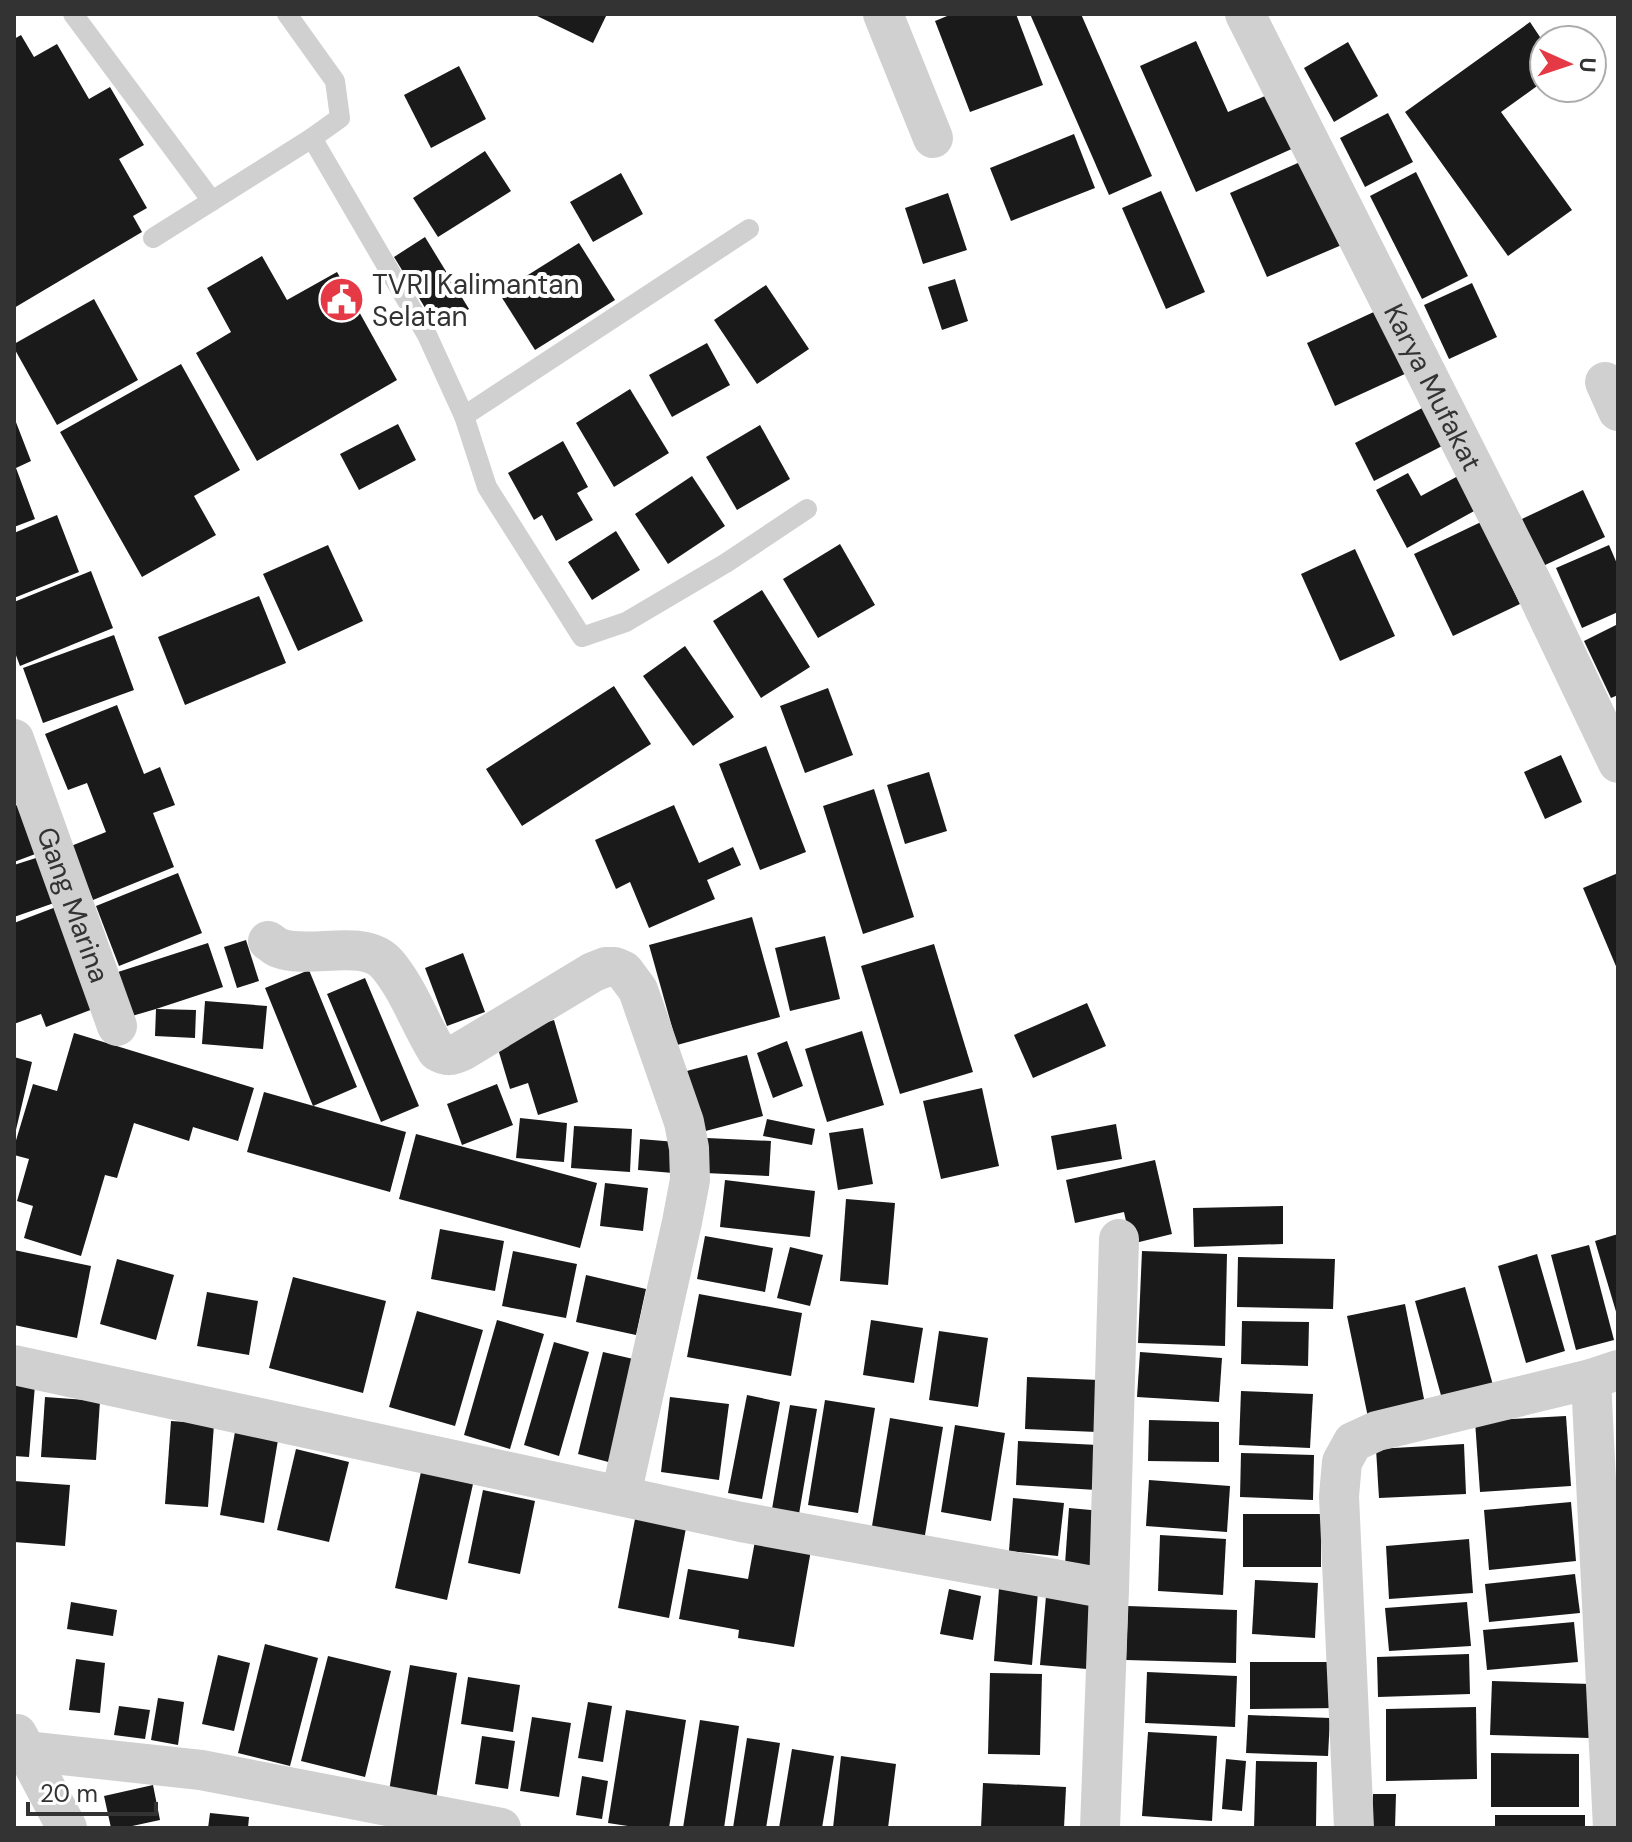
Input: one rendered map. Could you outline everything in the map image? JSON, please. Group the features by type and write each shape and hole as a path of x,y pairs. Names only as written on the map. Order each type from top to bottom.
{"street":[{"path":"883,14 933,138"},
{"name":"Karya Mufakat","path":"1245,14 1535,589 1618,763"},
{"name":"Gang Marina","path":"14,739 117,1026"},
{"path":"268,941 279,948 317,952 356,951 385,961 408,993 437,1051 445,1056 462,1051 606,967 624,971 638,990 684,1122 690,1180 621,1495"},
{"path":"1100,1828 1119,1239"},
{"path":"14,1365 741,1522 1109,1589"},
{"path":"1354,1828 1339,1496 1342,1462 1353,1442 1377,1431 1604,1374 1613,1828"},
{"path":"20,1739 67,1828"},
{"path":"20,1739 201,1770 501,1828"}],"lane":[{"path":"73,14 212,201"},
{"path":"153,238 340,118 335,81 287,14"},
{"path":"312,138 427,335 464,416 487,487 582,637 626,622 726,563 807,509"},
{"path":"464,416 749,229"}],"building":[{"path":"533,14 607,14 593,43"},
{"path":"952,14 1016,14 1043,85 970,112 935,21"},
{"path":"1030,14 1081,14 1152,176 1109,195"},
{"path":"1530,22 1528,93 1501,112 1572,210 1508,256 1405,112"},
{"path":"21,35 34,57 57,44 89,99 110,87 144,145 119,159 147,208 133,216 142,232 14,308 14,39"},
{"path":"1196,41 1228,112 1272,93 1296,147 1196,192 1140,66"},
{"path":"1348,42 1378,96 1334,122 1304,68"},
{"path":"459,66 486,119 431,148 404,95"},
{"path":"1388,113 1413,162 1365,187 1340,138"},
{"path":"1074,134 1095,188 1011,221 990,168"},
{"path":"485,151 511,191 438,237 413,198"},
{"path":"1307,159 1344,244 1267,277 1230,193"},
{"path":"1416,172 1468,276 1422,299 1370,196"},
{"path":"621,173 643,214 593,242 570,202"},
{"path":"1161,191 1205,292 1166,309 1122,208"},
{"path":"948,193 967,250 923,264 905,208"},
{"path":"425,237 469,309 438,329 394,257"},
{"path":"579,243 615,300 535,350 499,293"},
{"path":"262,256 287,300 337,272 397,380 257,461 196,353 231,332 207,288"},
{"path":"955,279 968,321 942,330 928,287"},
{"path":"1472,283 1497,337 1449,359 1424,305"},
{"path":"766,285 809,349 757,384 714,320"},
{"path":"94,299 138,380 57,425 14,344"},
{"path":"1378,310 1407,373 1335,406 1307,343"},
{"path":"707,343 730,385 672,417 649,375"},
{"path":"181,364 240,470 194,496 216,535 142,577 60,432"},
{"path":"630,389 669,453 614,487 576,423"},
{"path":"1426,406 1446,444 1374,481 1355,443"},
{"path":"14,417 31,461 16,468 35,519 14,527"},
{"path":"398,424 416,460 359,490 340,454"},
{"path":"760,425 790,479 737,510 706,457"},
{"path":"563,441 588,487 577,493 593,520 556,541 542,515 534,520 508,473"},
{"path":"1408,473 1421,496 1458,476 1476,510 1407,548 1376,490"},
{"path":"692,476 725,526 668,564 635,514"},
{"path":"1583,490 1605,537 1543,566 1522,519"},
{"path":"57,515 79,572 14,598 14,533"},
{"path":"1481,522 1520,604 1453,636 1414,554"},
{"path":"616,531 640,570 592,600 568,562"},
{"path":"840,544 875,605 818,638 783,579"},
{"path":"328,545 363,621 298,651 263,574"},
{"path":"1609,545 1618,566 1618,612 1582,628 1556,568"},
{"path":"1355,549 1395,636 1340,661 1301,574"},
{"path":"91,571 113,628 20,666 14,650 14,602"},
{"path":"762,590 810,667 761,698 713,621"},
{"path":"259,596 286,663 185,705 158,637"},
{"path":"1618,624 1618,695 1611,698 1584,641"},
{"path":"114,635 134,690 43,723 23,668"},
{"path":"685,646 734,717 693,746 643,676"},
{"path":"614,686 651,744 522,826 486,769"},
{"path":"828,688 853,755 805,773 780,706"},
{"path":"117,705 144,774 160,767 175,805 153,813 174,867 93,900 71,846 106,832 87,783 68,790 45,734"},
{"path":"766,746 806,852 760,870 719,764"},
{"path":"1561,755 1582,802 1545,819 1524,772"},
{"path":"929,772 947,831 905,844 887,785"},
{"path":"874,789 914,917 863,934 823,806"},
{"path":"20,804 38,853 14,862 14,806"},
{"path":"674,805 699,863 733,847 741,865 707,880 715,899 649,928 630,882 616,889 595,840"},
{"path":"39,857 54,903 14,917 14,865"},
{"path":"178,873 202,933 119,966 96,906"},
{"path":"1618,873 1618,971 1583,888"},
{"path":"56,907 93,1009 46,1027 41,1014 14,1024 14,923"},
{"path":"752,917 780,1017 677,1045 649,945"},
{"path":"825,936 840,999 790,1011 775,948"},
{"path":"246,940 259,981 237,988 224,947"},
{"path":"208,943 223,987 132,1016 118,972"},
{"path":"934,944 973,1072 900,1094 861,966"},
{"path":"463,953 485,1012 447,1026 425,968"},
{"path":"309,970 357,1087 313,1106 265,988"},
{"path":"365,978 419,1106 381,1122 327,994"},
{"path":"205,1001 267,1006 263,1049 202,1044"},
{"path":"1087,1003 1106,1046 1033,1078 1014,1035"},
{"path":"156,1009 196,1010 195,1038 155,1036"},
{"path":"554,1020 578,1102 538,1115 528,1083 510,1089 495,1039"},
{"path":"862,1031 884,1105 827,1122 805,1049"},
{"path":"74,1033 254,1088 238,1141 193,1127 189,1141 134,1123 117,1178 105,1175 81,1256 24,1238 33,1206 17,1201 29,1159 14,1155 33,1084 57,1091"},
{"path":"787,1041 803,1086 773,1098 757,1053"},
{"path":"747,1055 763,1116 698,1133 683,1072"},
{"path":"14,1057 32,1062 15,1134 14,1134"},
{"path":"497,1084 513,1125 462,1145 447,1104"},
{"path":"982,1088 999,1166 941,1179 923,1101"},
{"path":"264,1092 406,1132 390,1192 247,1152"},
{"path":"520,1118 567,1123 564,1162 516,1158"},
{"path":"767,1119 815,1129 812,1145 763,1136"},
{"path":"1116,1124 1122,1159 1057,1170 1051,1136"},
{"path":"574,1126 632,1129 630,1172 571,1168"},
{"path":"863,1128 873,1184 838,1190 829,1133"},
{"path":"416,1134 597,1183 580,1248 399,1199"},
{"path":"707,1138 771,1141 769,1176 705,1173"},
{"path":"640,1139 676,1142 673,1173 638,1170"},
{"path":"1155,1160 1172,1234 1131,1244 1124,1212 1075,1223 1066,1180"},
{"path":"725,1180 815,1191 810,1237 720,1227"},
{"path":"605,1183 648,1188 643,1231 600,1226"},
{"path":"846,1199 895,1203 888,1285 840,1281"},
{"path":"1283,1206 1283,1244 1194,1247 1193,1208"},
{"path":"440,1229 504,1241 495,1291 431,1279"},
{"path":"1618,1234 1618,1314 1617,1315 1595,1241"},
{"path":"705,1236 773,1248 765,1292 697,1279"},
{"path":"1589,1245 1614,1340 1576,1350 1551,1255"},
{"path":"790,1247 823,1255 810,1306 777,1298"},
{"path":"14,1250 91,1266 77,1338 14,1325"},
{"path":"513,1251 577,1264 566,1318 502,1306"},
{"path":"1142,1251 1227,1254 1225,1346 1138,1343"},
{"path":"1537,1254 1565,1351 1526,1363 1498,1266"},
{"path":"1238,1257 1335,1259 1333,1309 1237,1307"},
{"path":"117,1259 174,1275 156,1340 100,1324"},
{"path":"586,1275 646,1289 636,1335 576,1322"},
{"path":"293,1277 386,1301 363,1393 269,1368"},
{"path":"1465,1287 1493,1385 1442,1399 1415,1301"},
{"path":"207,1292 258,1301 249,1355 197,1346"},
{"path":"699,1294 802,1313 791,1376 687,1357"},
{"path":"1405,1304 1427,1414 1370,1427 1347,1316"},
{"path":"417,1311 483,1330 455,1426 389,1407"},
{"path":"497,1320 544,1334 510,1449 464,1435"},
{"path":"871,1320 923,1328 914,1383 863,1375"},
{"path":"1242,1321 1309,1322 1308,1366 1241,1364"},
{"path":"939,1331 988,1338 978,1407 929,1400"},
{"path":"554,1342 589,1352 559,1456 524,1445"},
{"path":"603,1352 642,1361 616,1464 578,1454"},
{"path":"1140,1352 1222,1358 1219,1402 1137,1397"},
{"path":"1027,1377 1099,1380 1097,1432 1025,1429"},
{"path":"14,1384 35,1385 29,1457 14,1456"},
{"path":"1241,1391 1313,1394 1310,1448 1239,1445"},
{"path":"747,1395 780,1402 762,1499 728,1493"},
{"path":"45,1397 100,1401 96,1460 41,1457"},
{"path":"670,1397 729,1404 719,1480 661,1472"},
{"path":"825,1400 875,1408 858,1513 808,1505"},
{"path":"790,1405 817,1409 799,1514 772,1509"},
{"path":"1566,1416 1571,1486 1480,1492 1475,1421"},
{"path":"890,1418 943,1427 924,1541 871,1532"},
{"path":"1149,1420 1219,1422 1219,1462 1148,1461"},
{"path":"171,1421 214,1424 208,1507 165,1504"},
{"path":"955,1425 1005,1433 991,1521 941,1512"},
{"path":"235,1432 278,1440 264,1523 220,1515"},
{"path":"1018,1441 1098,1445 1096,1490 1016,1485"},
{"path":"1464,1444 1466,1494 1379,1498 1376,1449"},
{"path":"296,1449 349,1462 329,1542 277,1530"},
{"path":"1241,1453 1314,1455 1313,1500 1240,1497"},
{"path":"421,1472 473,1484 447,1600 395,1588"},
{"path":"1149,1480 1230,1486 1227,1532 1146,1526"},
{"path":"14,1481 70,1485 65,1546 14,1542"},
{"path":"483,1490 535,1501 520,1574 468,1563"},
{"path":"1013,1498 1064,1503 1058,1556 1009,1551"},
{"path":"1571,1502 1576,1561 1489,1570 1484,1510"},
{"path":"1069,1508 1102,1511 1098,1566 1065,1564"},
{"path":"1243,1514 1321,1514 1321,1567 1243,1567"},
{"path":"635,1519 686,1528 669,1618 618,1608"},
{"path":"1160,1535 1226,1539 1223,1595 1158,1591"},
{"path":"1469,1539 1473,1593 1389,1599 1386,1546"},
{"path":"755,1541 811,1550 794,1647 738,1638 739,1630 679,1619 688,1569 748,1579"},
{"path":"1575,1574 1580,1613 1489,1622 1485,1584"},
{"path":"1255,1580 1318,1583 1315,1638 1252,1634"},
{"path":"999,1588 1038,1592 1032,1665 994,1661"},
{"path":"949,1589 981,1596 973,1640 940,1634"},
{"path":"1046,1596 1093,1600 1087,1669 1040,1665"},
{"path":"71,1602 117,1610 113,1636 67,1629"},
{"path":"1467,1602 1471,1646 1389,1651 1385,1608"},
{"path":"1128,1606 1237,1610 1236,1663 1126,1660"},
{"path":"1574,1622 1578,1662 1487,1670 1483,1630"},
{"path":"265,1644 318,1658 290,1766 238,1753"},
{"path":"1469,1654 1470,1694 1378,1697 1377,1657"},
{"path":"218,1655 250,1663 234,1731 202,1724"},
{"path":"328,1656 391,1671 365,1777 301,1761"},
{"path":"76,1659 105,1663 100,1713 69,1710"},
{"path":"1250,1662 1340,1662 1340,1708 1250,1709"},
{"path":"410,1665 457,1673 436,1799 389,1791"},
{"path":"1147,1672 1237,1676 1235,1727 1145,1723"},
{"path":"990,1673 1042,1674 1040,1755 988,1754"},
{"path":"468,1677 520,1685 513,1732 461,1724"},
{"path":"1492,1681 1591,1684 1589,1738 1490,1735"},
{"path":"158,1698 184,1702 178,1745 151,1740"},
{"path":"588,1702 612,1706 603,1762 578,1758"},
{"path":"119,1706 150,1710 145,1739 114,1735"},
{"path":"1476,1707 1477,1779 1386,1781 1386,1709"},
{"path":"626,1710 686,1720 669,1828 608,1823"},
{"path":"1248,1715 1330,1718 1328,1756 1246,1753"},
{"path":"532,1717 571,1723 559,1797 520,1791"},
{"path":"700,1720 739,1726 724,1828 683,1828"},
{"path":"1148,1732 1217,1736 1212,1821 1142,1816"},
{"path":"482,1736 515,1741 508,1789 475,1784"},
{"path":"747,1738 780,1743 766,1828 733,1828"},
{"path":"792,1749 834,1756 822,1828 779,1828"},
{"path":"1491,1753 1579,1754 1579,1807 1491,1807"},
{"path":"841,1756 896,1764 888,1828 833,1828"},
{"path":"1226,1759 1246,1761 1242,1811 1222,1809"},
{"path":"1256,1761 1317,1762 1316,1828 1254,1828"},
{"path":"582,1776 608,1781 602,1819 576,1815"},
{"path":"983,1783 1066,1787 1064,1828 981,1828"},
{"path":"153,1785 160,1820 111,1828 104,1796"},
{"path":"1373,1794 1396,1794 1395,1828 1371,1828"},
{"path":"210,1813 249,1817 248,1828 208,1828"},
{"path":"1495,1815 1585,1815 1585,1828 1495,1828"}],"place":[{"name":"TVRI Kalimantan Selatan","path":"341,300"}]}
